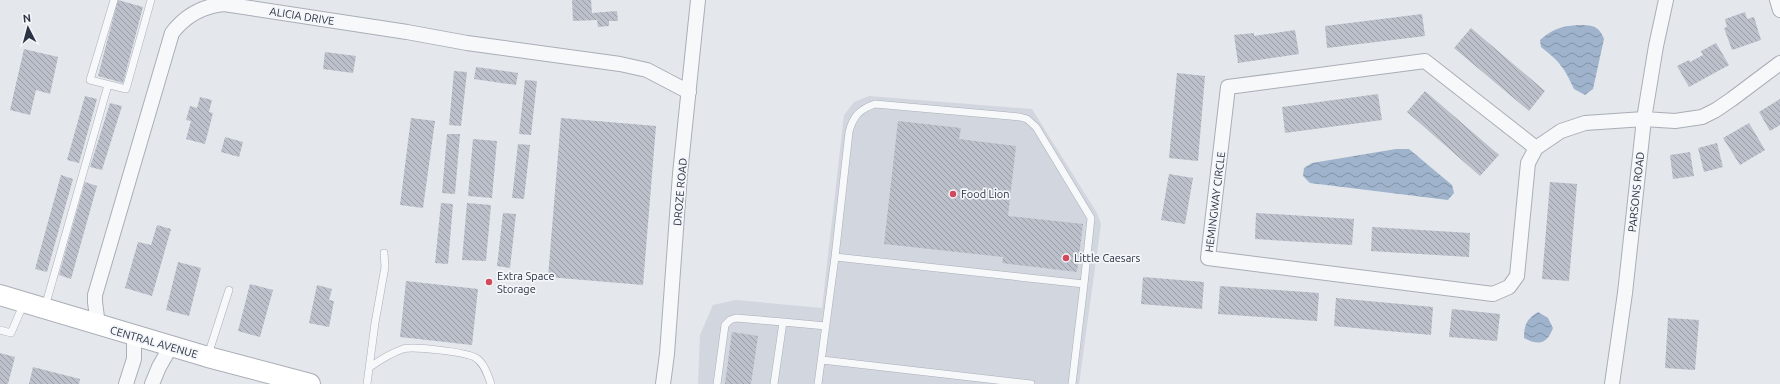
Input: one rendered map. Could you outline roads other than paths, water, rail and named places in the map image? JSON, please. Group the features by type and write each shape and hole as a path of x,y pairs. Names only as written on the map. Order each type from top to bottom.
{"street":[{"name":"DROZE ROAD","path":"663,384 667,354 680,174 698,0"},
{"name":"PARSONS ROAD","path":"1612,384 1625,292 1644,119 1666,0"},
{"path":"1777,0 1780,10"},
{"name":"ALICIA DRIVE","path":"98,325 95,295 172,33 179,24 190,16 211,5 224,4 407,32 467,43 620,64 647,70 689,92"},
{"name":"HEMINGWAY CIRCLE","path":"1425,61 1536,148 1528,163 1516,276 1509,287 1493,294 1208,258 1228,87 1425,61"},
{"path":"1536,148 1561,131 1585,123 1644,119 1675,121 1702,118 1732,99 1780,63"},
{"name":"CENTRAL AVENUE","path":"0,296 208,358 310,384"},
{"path":"126,384 134,359 134,335"},
{"path":"152,384 159,366 171,346"}],"lane":[{"path":"114,0 90,80 126,89 151,0"},
{"path":"44,309 108,85"},
{"path":"818,384 851,122 861,110 875,104 1020,117 1027,119 1036,127 1091,218 1072,384"},
{"path":"368,384 375,323 385,268 384,253"},
{"path":"835,257 1084,284"},
{"path":"208,358 229,290"},
{"path":"0,330 11,333 24,303"},
{"path":"717,384 725,325 730,320 736,318 826,326"},
{"path":"774,384 783,322"},
{"path":"370,367 388,355 404,349 463,352 476,358 487,372 491,384"},
{"path":"822,360 1031,384"}],"water":[{"path":"1578,25 1587,25 1597,28 1604,39 1593,89 1585,95 1574,89 1561,65 1541,47 1540,40 1549,33 1558,29"},
{"path":"1396,149 1409,149 1452,185 1454,193 1448,200 1310,183 1303,176 1304,168 1312,163"},
{"path":"1538,312 1548,318 1553,328 1545,340 1538,343 1524,338 1527,322"}],"place":[{"name":"Food Lion","path":"953,194"},
{"name":"Little Caesars","path":"1066,258"},
{"name":"Extra Space Storage","path":"489,282"}]}
